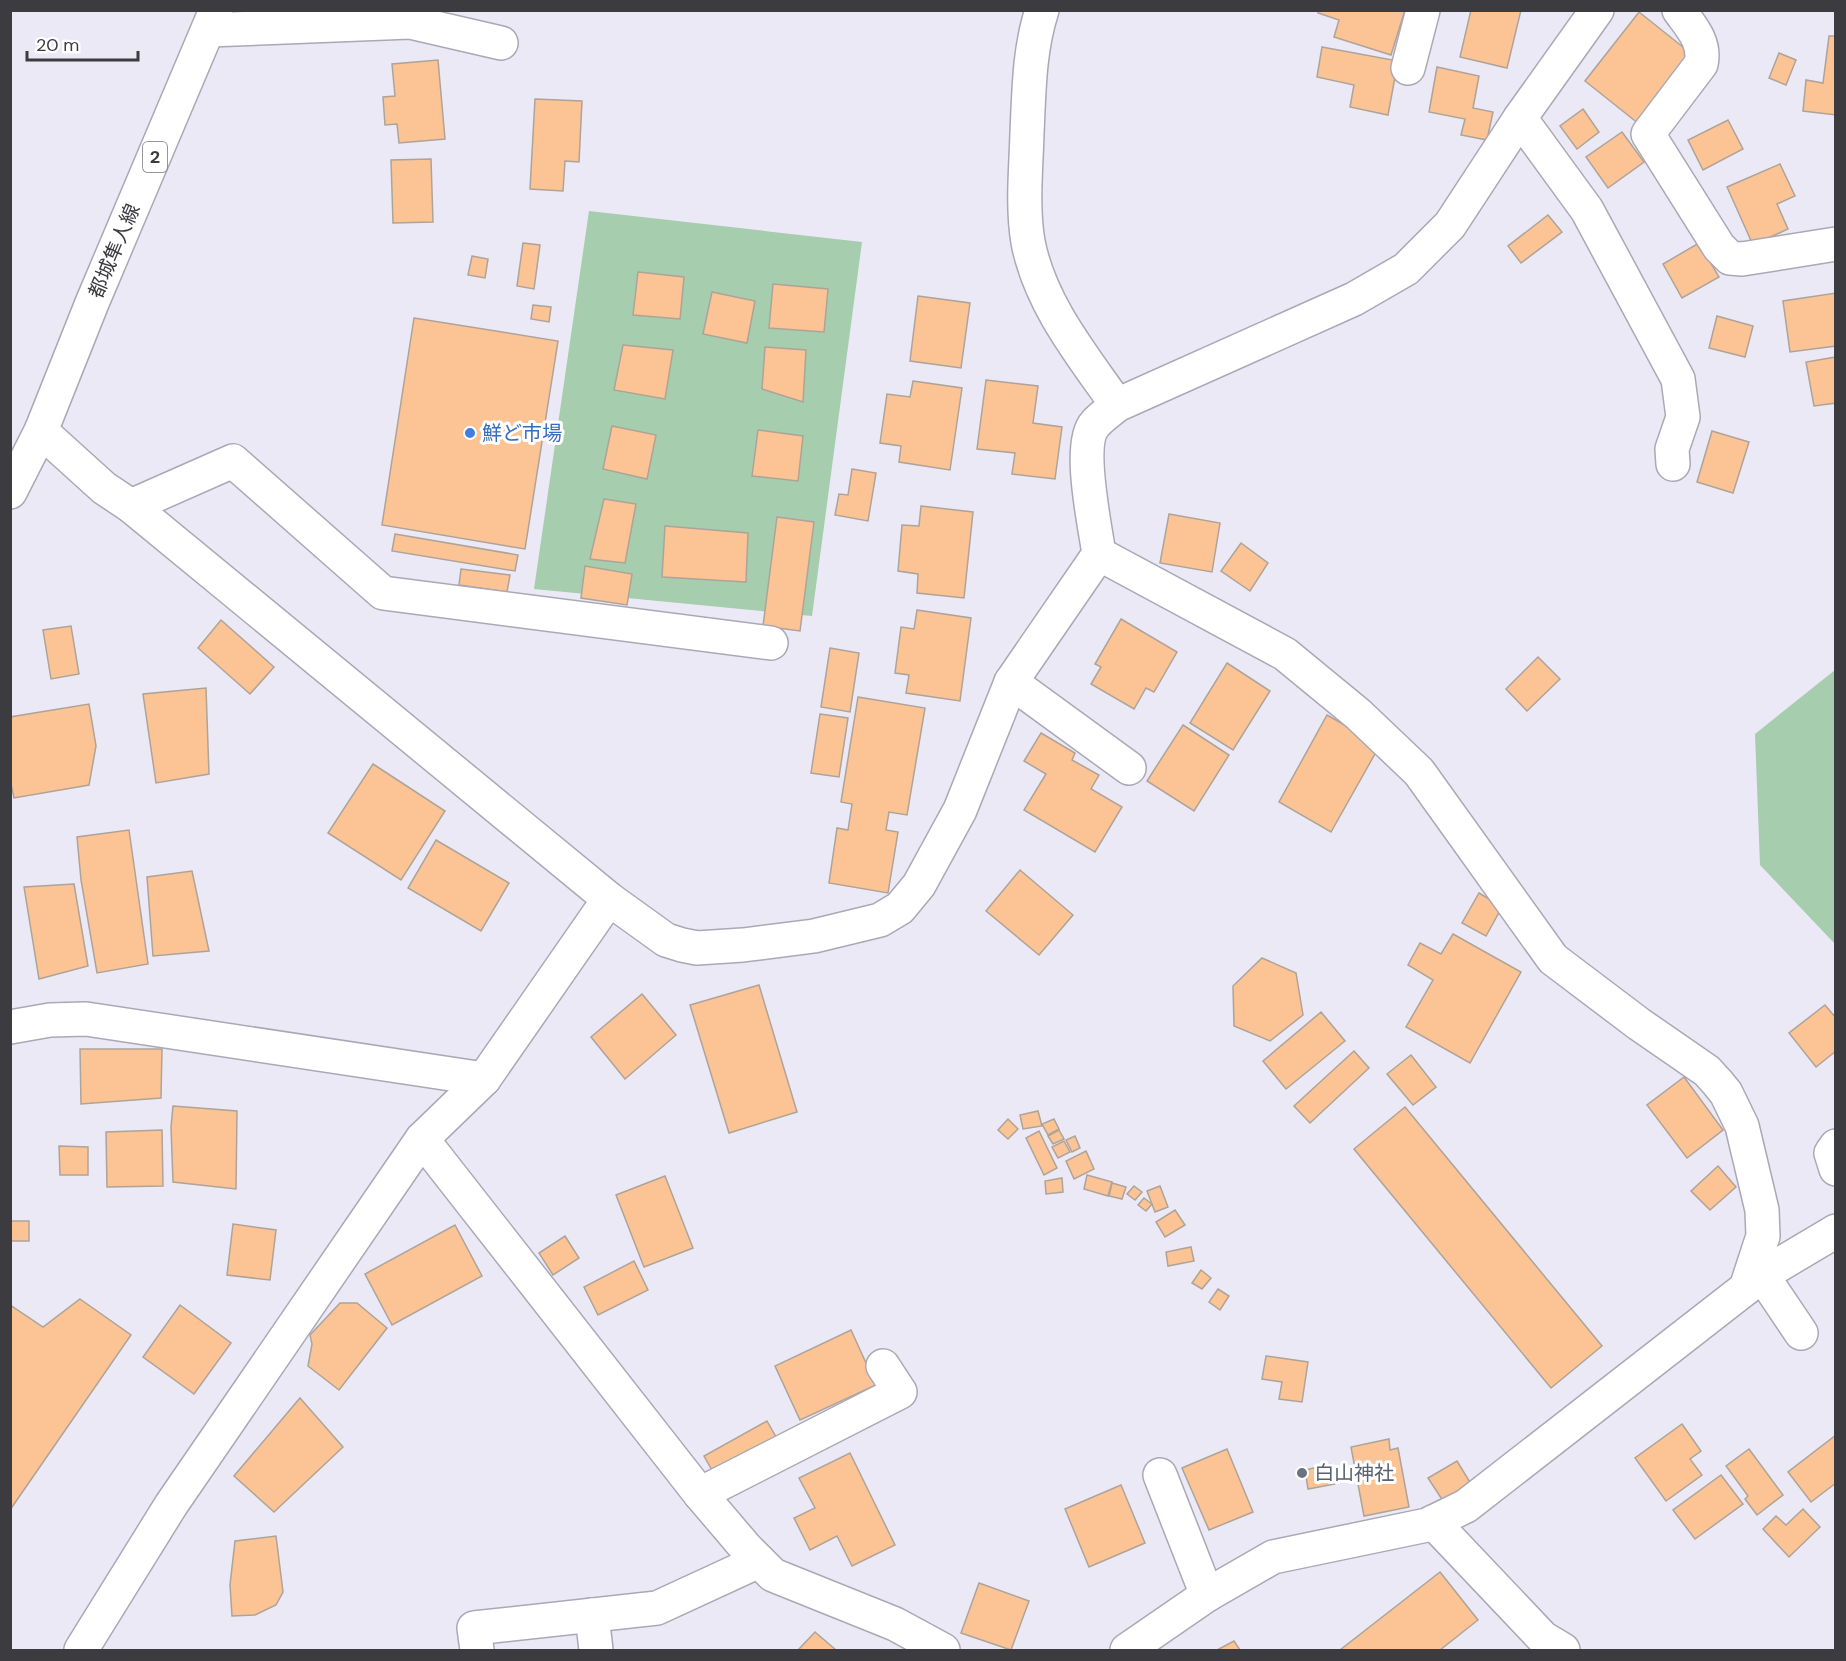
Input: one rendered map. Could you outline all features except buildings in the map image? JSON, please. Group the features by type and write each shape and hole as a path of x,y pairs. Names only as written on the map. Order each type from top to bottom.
{"street":[{"path":"1042,10 1029,71 1025,216 1029,244 1052,307 1067,334 1117,405"},
{"path":"1408,68 1423,10"},
{"path":"41,431 104,488 131,506 609,899 666,940 697,948 732,946 814,936 863,925 892,913 907,902 919,885 960,810 1011,682 1100,554 1087,457 1088,439 1094,424 1117,405 1354,299 1406,269 1450,225 1520,118 1597,10"},
{"path":"1679,10 1699,38 1701,64 1648,134 1719,247 1730,258 1736,259 1836,244"},
{"path":"213,20 410,22 501,43"},
{"name":"都城隼人線","path":"10,492 41,431 92,303 213,20"},
{"path":"1520,118 1587,210 1678,380 1683,417 1672,449 1673,464"},
{"path":"131,506 233,460 383,593 771,644"},
{"path":"1100,554 1285,654 1358,714 1419,772 1553,959 1639,1024 1707,1071 1717,1082 1726,1093 1742,1126 1762,1210 1763,1236 1754,1281"},
{"path":"1011,682 1129,768"},
{"path":"81,1650 171,1505 422,1139 484,1079 609,899"},
{"path":"10,1027 50,1020 86,1019 484,1079"},
{"path":"422,1139 700,1494 759,1562 773,1575 894,1624 943,1650"},
{"path":"1836,1146 1831,1153 1836,1169"},
{"path":"1127,1650 1207,1595 1273,1557 1427,1525 1466,1506 1754,1281 1836,1231"},
{"path":"1754,1281 1801,1333"},
{"path":"700,1494 900,1392 883,1366"},
{"path":"1160,1475 1207,1595"},
{"path":"1433,1521 1544,1638 1563,1650"},
{"path":"477,1650 474,1628 657,1608 759,1562"},
{"path":"592,1615 596,1650"}],"green space":[{"path":"589,211 862,242 812,616 534,589"},
{"path":"1835,670 1835,944 1760,865 1755,734"}],"place":[{"name":"鮮ど市場","path":"470,433"},
{"name":"白山神社","path":"1302,1473"}]}
